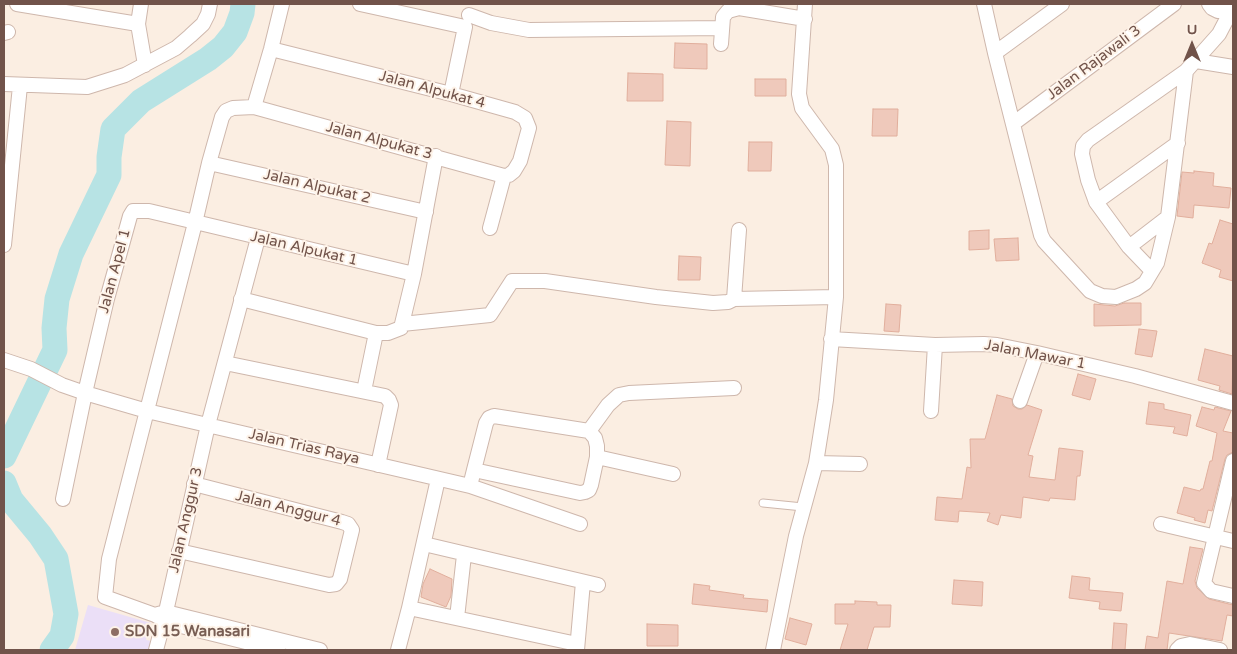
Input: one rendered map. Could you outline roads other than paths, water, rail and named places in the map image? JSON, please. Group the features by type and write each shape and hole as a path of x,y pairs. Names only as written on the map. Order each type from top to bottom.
{"street":[{"path":"17,4 77,9 138,24"},
{"path":"142,4 138,24 145,65"},
{"path":"4,84 87,87 125,75 176,48 203,24 210,4"},
{"path":"278,650 138,609 105,596 109,559 195,223 208,163 222,117 226,111 233,108 254,107 282,4"},
{"path":"360,4 468,15 491,23 529,30 722,28"},
{"path":"773,650 803,507 816,464 826,400 836,297 836,165 832,149 802,108 799,94 806,4"},
{"path":"984,4 1041,234 1044,241 1090,290 1102,296 1116,297 1136,289 1145,283 1156,263 1168,217 1191,66"},
{"path":"995,53 1062,4"},
{"name":"Jalan Rajawali 3","path":"1014,123 1174,4"},
{"path":"1152,271 1129,247 1096,202 1082,154 1083,146 1088,140 1191,66 1219,34 1232,11 1218,11 1209,4"},
{"path":"721,44 723,17 728,11 739,8 804,19"},
{"path":"451,94 468,15"},
{"name":"Jalan Alpukat 4","path":"271,50 451,94 515,112 526,118 529,128 520,160 514,171 504,176"},
{"path":"1191,66 1233,67"},
{"path":"4,245 20,86"},
{"name":"Jalan Alpukat 3","path":"254,107 504,176"},
{"path":"1096,202 1178,143"},
{"path":"241,299 376,333 388,333 400,328 414,274 436,156"},
{"name":"Jalan Alpukat 2","path":"208,163 426,212"},
{"path":"490,228 504,176"},
{"name":"Jalan Apel 1","path":"85,393 107,299 133,211 149,211 195,223"},
{"path":"1129,247 1168,217"},
{"name":"Jalan Alpukat 1","path":"195,223 414,274"},
{"path":"734,299 739,230"},
{"name":"Jalan Anggur 3","path":"156,650 208,425 258,238"},
{"path":"402,324 490,315 512,281 545,281 688,301 722,302 734,299 836,297"},
{"path":"364,391 376,333"},
{"name":"Jalan Mawar 1","path":"831,339 935,345 984,344 1037,353 1135,376 1233,403"},
{"path":"931,410 935,345"},
{"path":"1020,401 1037,353"},
{"name":"Jalan Trias Raya","path":"4,360 31,369 62,385 85,393 208,425 470,486 580,524"},
{"path":"225,363 385,396 391,405 378,465"},
{"path":"590,431 608,405 619,395 734,388"},
{"path":"63,499 85,393"},
{"path":"470,486 474,470 486,423 488,418 494,416 590,431 595,438 597,457 589,490 580,493 474,470"},
{"path":"597,457 673,474"},
{"path":"816,464 860,464"},
{"path":"1233,466 1204,582 1211,591 1233,596"},
{"path":"398,650 438,479"},
{"name":"Jalan Anggur 4","path":"179,550 329,585 336,584 340,579 352,530 348,524 194,484"},
{"path":"1161,524 1233,541"},
{"path":"424,544 464,555 598,585"},
{"path":"457,618 464,555"},
{"path":"409,608 577,647 583,582"},
{"path":"163,616 320,650"},
{"path":"1177,650 1181,646 1190,644 1220,650"}],"lane":[{"path":"763,503 803,507"}],"waterway":[{"path":"4,456 55,350 54,328 57,299 71,254 109,175 109,157 113,129 141,101 208,59 223,47 235,32 242,13 243,4"},
{"path":"4,483 11,500 40,535 56,559 66,614 62,636 52,650"}],"place":[{"name":"SDN 15 Wanasari","path":"115,632"}]}
